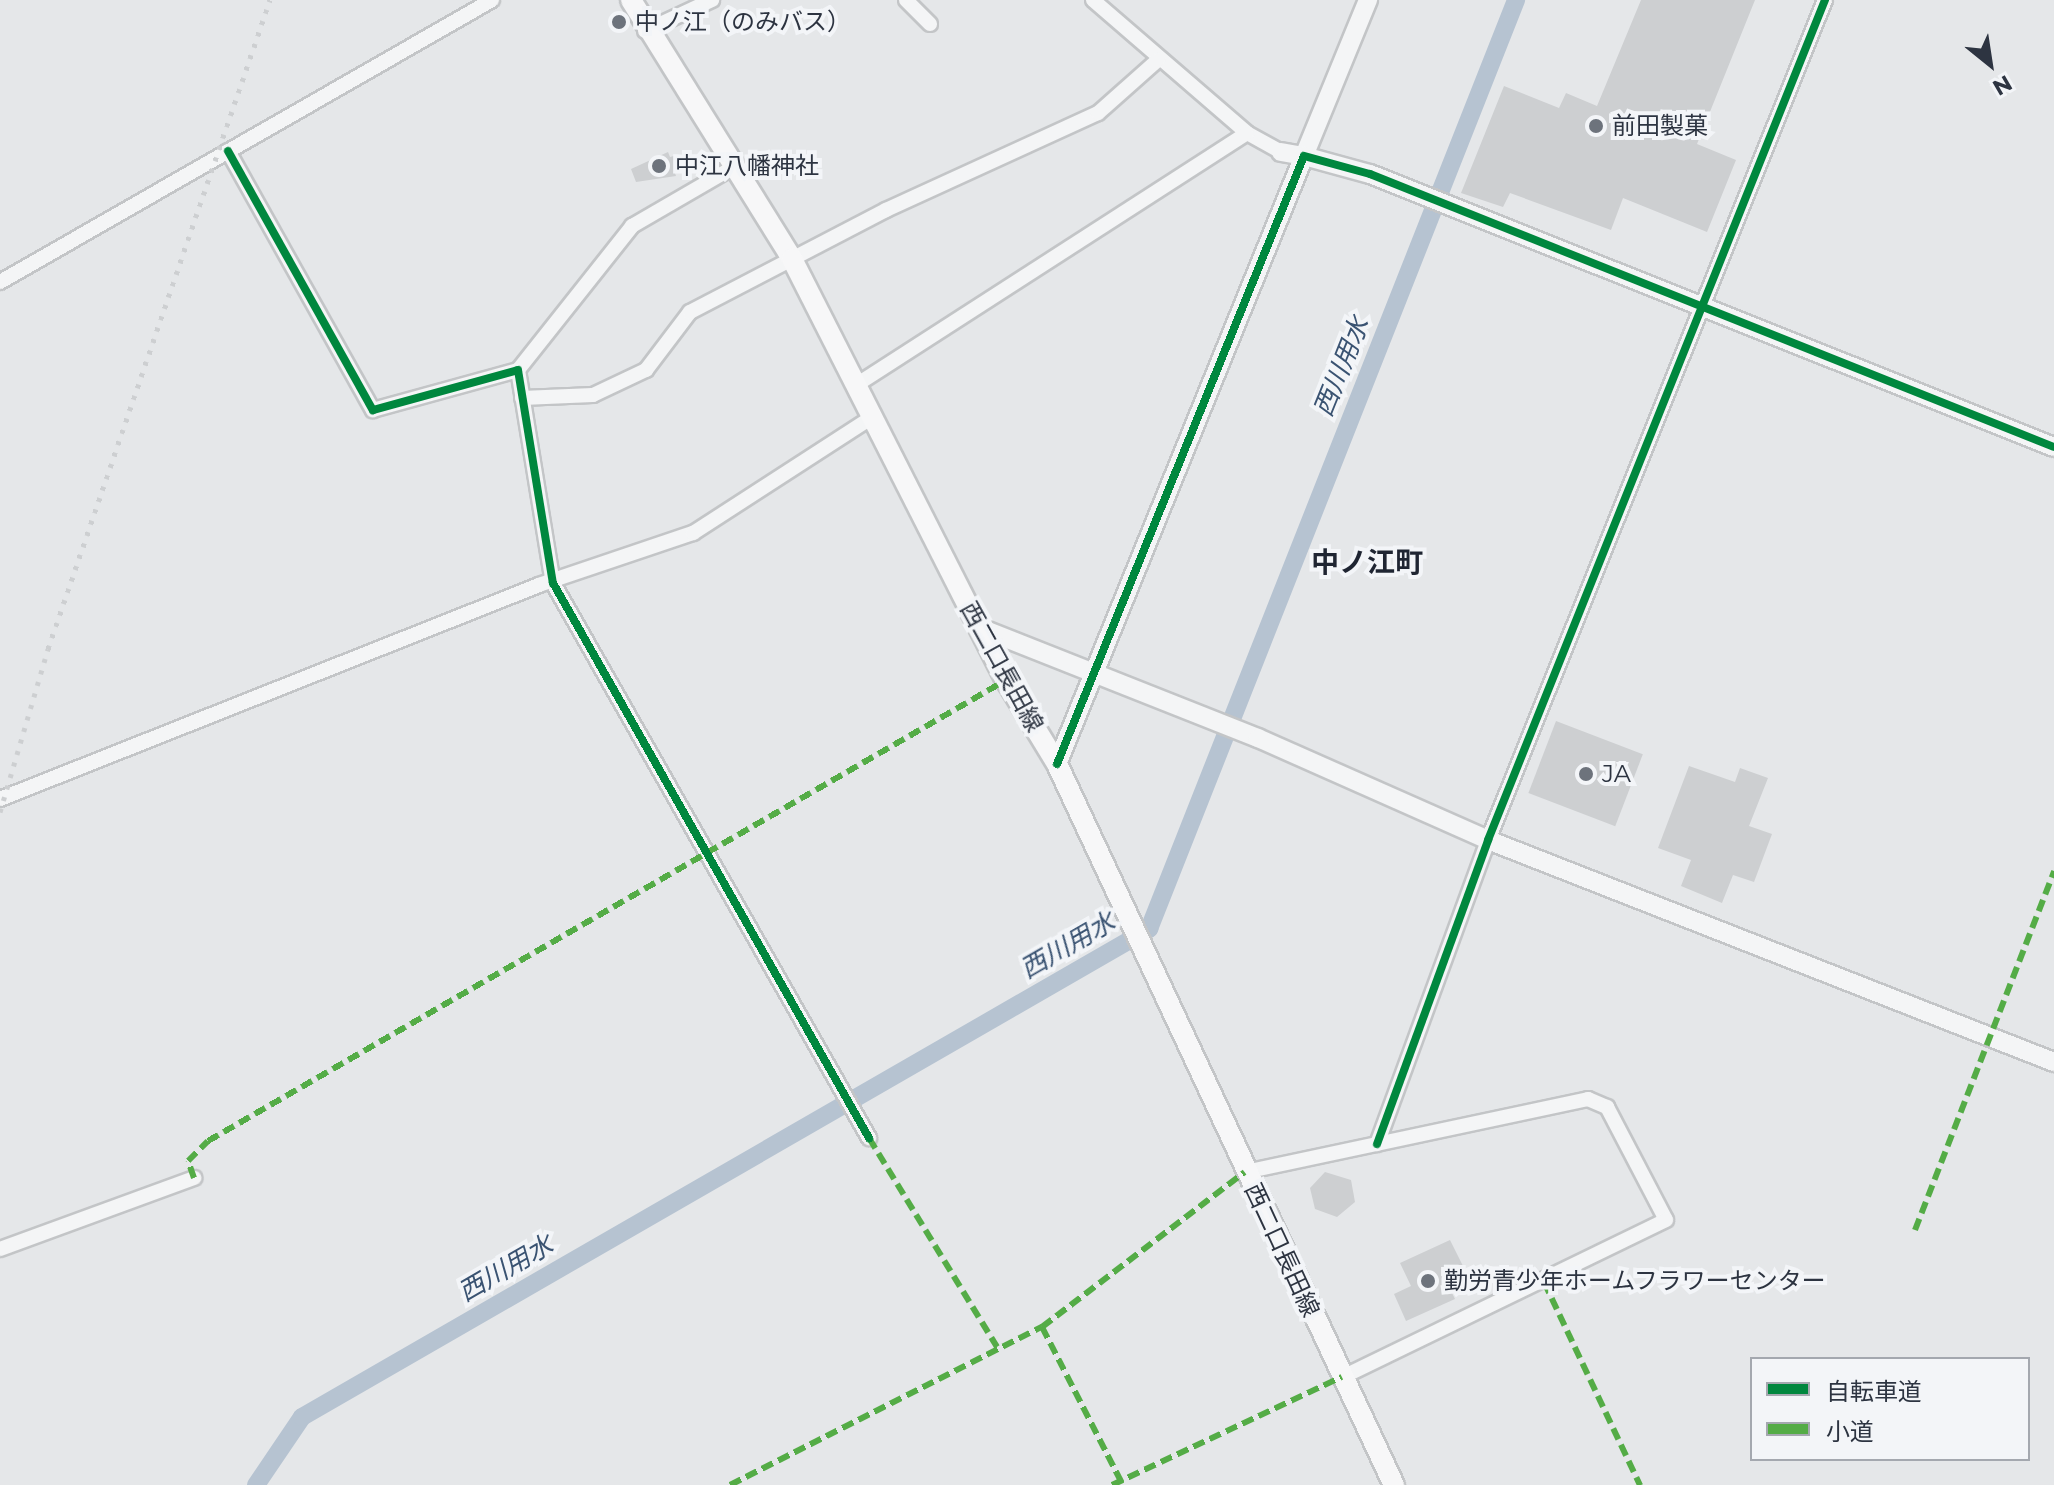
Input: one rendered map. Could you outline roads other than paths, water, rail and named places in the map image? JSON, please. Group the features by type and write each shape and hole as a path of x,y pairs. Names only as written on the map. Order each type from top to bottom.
{"main road":[{"name":"西二口長田線","path":"631,0 645,31 792,259 856,385 869,419 980,628 1057,764 1245,1172 1394,1485"}],"street":[{"path":"0,282 492,0"},
{"path":"645,31 712,0"},
{"path":"906,0 930,24"},
{"path":"1093,0 1158,60 1247,133 1281,152 1370,174 2054,447"},
{"path":"1057,764 1368,0"},
{"path":"1377,1144 1488,840 1825,0"},
{"path":"522,398 593,395 646,370 690,312 792,259 1098,113 1158,60"},
{"path":"856,385 1247,133"},
{"path":"228,151 373,410 518,370 632,226 732,168"},
{"path":"518,370 553,583 869,1138"},
{"path":"0,799 553,583 693,533 869,419"},
{"path":"980,628 1258,738 1488,840 2054,1062"},
{"path":"1245,1172 1588,1099 1607,1107 1666,1220 1342,1377"},
{"path":"0,1249 194,1178"}],"waterway":[{"name":"西川用水","path":"256,1485 302,1417 1149,929 1516,0"}],"railway":[{"path":"0,812 48,649 270,0"}],"place":[{"name":"中ノ江（のみバス）","path":"619,22"},
{"name":"前田製菓","path":"1596,126"},
{"name":"中江八幡神社","path":"659,166"},
{"name":"JA","path":"1586,774"},
{"name":"勤労青少年ホームフラワーセンター","path":"1428,1281"}],"district":[{"name":"中ノ江町","path":"1367,562"}]}
